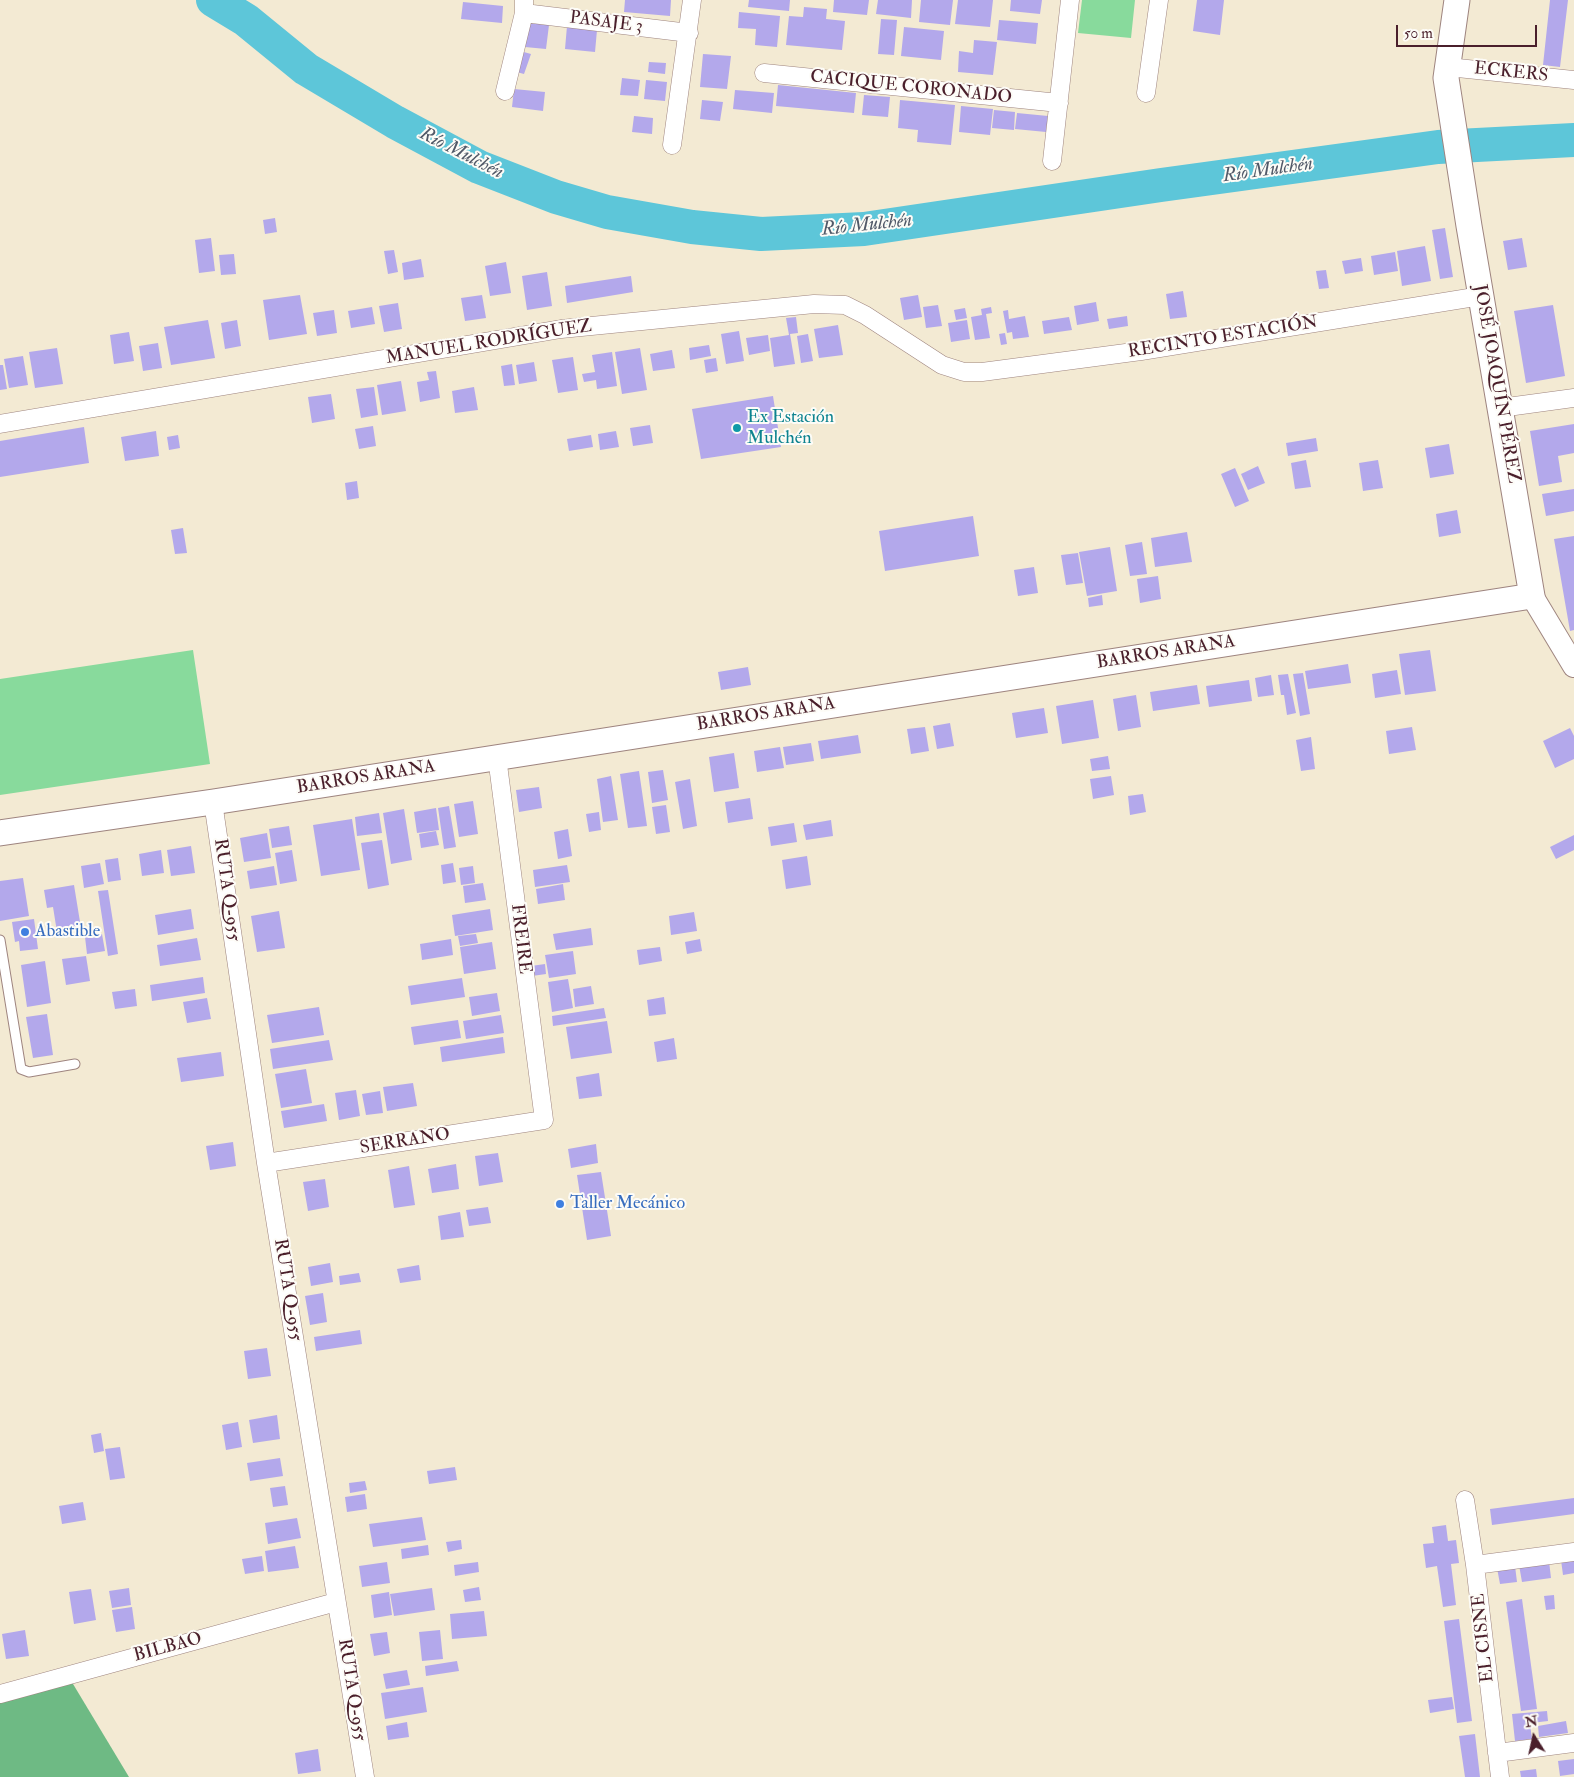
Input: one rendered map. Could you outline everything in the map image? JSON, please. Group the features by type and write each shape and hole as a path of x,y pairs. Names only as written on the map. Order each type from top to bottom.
{"main road":[{"name":"JOSÉ JOAQUÍN PÉREZ","path":"1457,0 1448,79 1469,226 1532,596"},
{"name":"BARROS ARANA","path":"0,833 212,802 1532,596"}],"street":[{"path":"672,145 689,33 692,0"},
{"path":"1052,161 1070,0"},
{"path":"1146,94 1159,0"},
{"path":"504,91 524,7"},
{"name":"PASAJE 3","path":"524,7 689,33"},
{"name":"CACIQUE CORONADO","path":"764,73 1058,102"},
{"name":"ECKERS","path":"1448,79 1574,80"},
{"name":"RECINTO ESTACIÓN","path":"964,372 982,372 1141,351 1481,296"},
{"name":"MANUEL RODRÍGUEZ","path":"0,424 561,329 814,304 845,305 865,315 942,365 964,372"},
{"path":"1500,408 1574,398"},
{"name":"JOSÉ JOAQUÍN PÉREZ","path":"1532,596 1574,666"},
{"name":"FREIRE","path":"497,757 544,1120"},
{"name":"RUTA Q-955","path":"212,802 266,1163 365,1777"},
{"name":"SERRANO","path":"266,1163 544,1120"},
{"name":"EL CISNE","path":"1465,1500 1476,1564 1500,1777"},
{"path":"1476,1564 1574,1552"},
{"name":"BILBAO","path":"0,1694 336,1602"},
{"path":"1497,1752 1574,1743"}],"lane":[{"path":"0,940 21,1069 29,1072 75,1064"}],"green space":[{"path":"1082,0 1135,0 1131,38 1078,33"},
{"path":"193,650 210,764 0,795 0,679"},
{"path":"67,1674 129,1777 0,1777 0,1701"}],"building":[{"path":"625,0 671,0 670,16 624,12"},
{"path":"749,0 790,0 789,11 748,7"},
{"path":"834,0 869,0 867,15 833,12"},
{"path":"878,0 912,0 911,18 876,14"},
{"path":"921,0 953,0 950,25 919,22"},
{"path":"958,0 993,0 990,27 955,24"},
{"path":"1011,0 1042,0 1040,14 1010,11"},
{"path":"1197,0 1224,0 1220,35 1193,31"},
{"path":"1550,0 1568,0 1560,67 1543,65"},
{"path":"463,2 503,6 502,23 461,19"},
{"path":"804,7 827,9 826,19 845,21 842,50 786,45 789,16 803,17"},
{"path":"739,12 780,16 777,47 755,45 756,29 738,28"},
{"path":"881,19 897,20 894,55 878,54"},
{"path":"999,20 1038,23 1036,44 997,40"},
{"path":"528,23 549,25 546,49 525,47"},
{"path":"567,26 597,30 595,52 565,49"},
{"path":"904,27 944,31 941,60 901,56"},
{"path":"974,40 997,42 993,75 958,72 959,51 973,53"},
{"path":"520,51 531,54 524,74 513,71"},
{"path":"703,54 731,56 727,89 700,87"},
{"path":"649,62 666,63 665,74 648,72"},
{"path":"622,78 640,80 638,96 620,95"},
{"path":"646,80 667,82 665,101 644,99"},
{"path":"778,85 856,93 854,113 776,106"},
{"path":"514,89 545,92 543,111 512,107"},
{"path":"735,90 774,93 772,113 733,109"},
{"path":"864,95 890,97 888,117 862,115"},
{"path":"702,100 723,102 720,121 700,119"},
{"path":"900,100 955,105 951,145 917,142 918,130 898,128"},
{"path":"961,106 993,109 990,135 959,132"},
{"path":"994,110 1015,112 1014,130 992,128"},
{"path":"1017,113 1048,116 1046,132 1015,129"},
{"path":"634,116 653,118 652,134 632,132"},
{"path":"275,218 277,232 265,234 263,220"},
{"path":"1445,228 1453,277 1440,279 1432,230"},
{"path":"211,238 215,271 199,273 195,240"},
{"path":"1522,238 1527,267 1508,270 1503,241"},
{"path":"1425,246 1431,281 1402,286 1397,251"},
{"path":"394,250 398,272 388,274 384,251"},
{"path":"1395,252 1398,271 1374,275 1371,256"},
{"path":"234,254 236,274 221,275 219,255"},
{"path":"1361,258 1363,271 1345,274 1342,261"},
{"path":"421,259 424,277 404,280 402,263"},
{"path":"506,262 511,293 490,296 485,266"},
{"path":"1326,270 1329,288 1319,289 1316,271"},
{"path":"547,272 552,306 527,310 522,276"},
{"path":"631,276 633,292 567,303 565,286"},
{"path":"1183,291 1187,317 1170,319 1166,294"},
{"path":"300,295 307,334 269,340 263,300"},
{"path":"482,295 486,318 465,321 461,298"},
{"path":"918,295 922,317 904,320 900,298"},
{"path":"1096,302 1099,321 1077,325 1074,306"},
{"path":"398,303 402,329 384,332 379,306"},
{"path":"938,305 942,326 926,328 923,307"},
{"path":"1553,305 1565,376 1526,383 1514,311"},
{"path":"372,307 375,324 351,328 348,311"},
{"path":"991,307 992,313 986,314 990,338 975,340 971,317 982,315 981,309"},
{"path":"965,308 967,318 956,320 954,310"},
{"path":"334,310 337,333 317,336 313,313"},
{"path":"1008,310 1009,319 1025,316 1029,337 1013,339 1012,332 1007,333 1003,311"},
{"path":"1127,316 1128,326 1109,329 1107,319"},
{"path":"796,317 798,333 790,334 795,364 774,367 770,338 789,335 786,318"},
{"path":"1069,317 1072,330 1044,334 1042,321"},
{"path":"208,320 215,358 171,365 164,327"},
{"path":"237,320 241,346 225,349 221,323"},
{"path":"967,320 970,339 951,342 948,323"},
{"path":"838,325 843,355 819,358 814,329"},
{"path":"739,331 744,361 726,364 721,334"},
{"path":"129,332 134,361 114,364 110,335"},
{"path":"1005,333 1007,344 1001,345 999,334"},
{"path":"808,334 813,361 801,363 797,336"},
{"path":"768,335 770,351 749,355 746,338"},
{"path":"158,343 162,368 143,371 139,346"},
{"path":"709,345 711,356 690,360 689,348"},
{"path":"57,348 63,384 35,388 29,352"},
{"path":"640,348 647,390 622,394 615,352"},
{"path":"672,350 675,368 653,371 650,354"},
{"path":"612,352 617,386 597,389 596,380 584,382 582,374 595,372 592,355"},
{"path":"23,356 28,385 9,388 4,359"},
{"path":"573,357 578,390 558,393 552,360"},
{"path":"716,358 718,371 706,373 704,360"},
{"path":"534,362 537,381 519,384 516,365"},
{"path":"512,364 515,385 504,386 501,366"},
{"path":"0,365 3,365 7,389 0,390"},
{"path":"436,371 440,398 420,402 417,382 429,380 427,372"},
{"path":"401,381 406,411 382,415 377,385"},
{"path":"374,387 378,415 361,418 356,389"},
{"path":"474,387 478,410 455,413 452,391"},
{"path":"331,394 335,419 312,423 308,397"},
{"name":"Ex Estación Mulchén","path":"773,396 781,447 701,459 692,409"},
{"path":"1574,424 1574,453 1558,456 1562,482 1539,486 1530,431"},
{"path":"650,425 653,443 633,446 630,428"},
{"path":"373,426 376,446 359,449 355,429"},
{"path":"84,427 89,463 0,477 0,441"},
{"path":"156,431 159,456 125,461 121,437"},
{"path":"616,431 619,447 600,450 598,434"},
{"path":"178,435 180,448 169,450 167,437"},
{"path":"591,435 593,447 569,451 567,439"},
{"path":"1316,438 1318,451 1288,456 1286,443"},
{"path":"1449,444 1454,474 1430,478 1425,448"},
{"path":"1306,460 1311,487 1295,489 1291,463"},
{"path":"1378,460 1383,488 1363,491 1359,463"},
{"path":"1258,466 1265,483 1248,490 1241,474"},
{"path":"1235,468 1249,501 1235,507 1221,474"},
{"path":"357,481 359,498 347,500 345,483"},
{"path":"1574,489 1574,511 1546,516 1542,494"},
{"path":"1457,510 1461,533 1439,537 1436,514"},
{"path":"973,516 979,556 885,571 879,531"},
{"path":"183,528 187,553 175,554 171,530"},
{"path":"1187,532 1192,562 1155,567 1151,538"},
{"path":"1574,536 1574,630 1570,631 1554,539"},
{"path":"1142,542 1147,574 1130,576 1125,545"},
{"path":"1110,547 1117,591 1087,596 1079,552"},
{"path":"1078,553 1083,583 1066,585 1061,555"},
{"path":"1034,567 1038,593 1018,596 1014,570"},
{"path":"1158,576 1161,599 1140,603 1137,579"},
{"path":"1102,595 1103,605 1089,607 1088,598"},
{"path":"1430,650 1436,691 1405,695 1399,654"},
{"path":"1348,664 1351,683 1308,689 1305,671"},
{"path":"748,667 751,685 721,690 718,672"},
{"path":"1397,670 1401,694 1375,698 1372,674"},
{"path":"1303,673 1310,714 1300,716 1293,674"},
{"path":"1288,674 1296,713 1287,715 1278,675"},
{"path":"1271,675 1274,695 1258,697 1255,678"},
{"path":"1249,680 1252,701 1209,707 1206,686"},
{"path":"1197,685 1200,704 1153,711 1150,692"},
{"path":"1136,695 1141,727 1118,731 1113,699"},
{"path":"1093,700 1099,738 1062,744 1056,706"},
{"path":"1044,708 1048,733 1016,738 1012,713"},
{"path":"950,723 954,746 937,749 933,726"},
{"path":"925,727 929,751 911,754 907,729"},
{"path":"1412,727 1416,750 1389,754 1386,731"},
{"path":"1570,728 1574,736 1574,759 1555,768 1543,741"},
{"path":"858,735 861,753 821,759 818,741"},
{"path":"1311,737 1315,769 1301,771 1296,740"},
{"path":"811,743 814,761 786,765 783,747"},
{"path":"780,747 784,768 757,772 754,751"},
{"path":"734,753 739,788 714,792 709,757"},
{"path":"1108,756 1110,769 1092,771 1090,759"},
{"path":"663,770 668,800 652,803 648,772"},
{"path":"639,771 647,826 628,828 620,774"},
{"path":"611,776 618,820 603,822 597,779"},
{"path":"1111,776 1114,795 1093,799 1090,779"},
{"path":"690,779 697,826 683,829 675,782"},
{"path":"539,787 542,808 519,812 516,790"},
{"path":"1143,794 1146,812 1130,815 1128,796"},
{"path":"750,798 753,819 728,823 725,802"},
{"path":"473,801 478,834 459,837 454,804"},
{"path":"666,805 670,832 656,834 652,807"},
{"path":"449,806 456,847 444,849 438,808"},
{"path":"436,808 439,830 417,833 414,812"},
{"path":"404,809 412,860 391,864 383,813"},
{"path":"599,812 601,830 589,832 586,814"},
{"path":"379,813 382,833 357,836 355,817"},
{"path":"352,819 360,870 321,876 313,825"},
{"path":"831,820 833,836 806,840 803,825"},
{"path":"794,823 797,842 771,846 768,827"},
{"path":"289,826 292,845 272,848 269,829"},
{"path":"568,829 572,856 558,859 554,832"},
{"path":"436,831 439,845 421,848 419,834"},
{"path":"267,833 271,858 244,862 240,838"},
{"path":"1574,835 1574,850 1556,859 1550,847"},
{"path":"382,840 389,885 368,889 361,843"},
{"path":"191,846 195,873 171,876 167,850"},
{"path":"161,850 164,873 142,876 139,854"},
{"path":"292,850 297,881 280,884 275,853"},
{"path":"807,856 811,885 786,889 782,860"},
{"path":"118,858 121,880 108,882 105,860"},
{"path":"100,863 104,884 84,888 81,866"},
{"path":"453,863 456,882 443,884 441,865"},
{"path":"567,865 570,882 535,887 533,870"},
{"path":"274,866 277,885 250,889 247,871"},
{"path":"473,866 475,883 461,885 459,868"},
{"path":"23,878 29,916 0,921 0,881"},
{"path":"483,883 486,900 465,903 463,886"},
{"path":"563,884 565,900 538,904 536,889"},
{"path":"74,885 81,928 57,932 53,907 47,908 44,890"},
{"path":"108,890 118,954 108,956 98,891"},
{"path":"191,909 194,929 158,935 155,915"},
{"path":"490,909 493,930 455,936 452,915"},
{"path":"279,911 285,948 257,952 251,916"},
{"path":"694,912 697,931 671,935 669,916"},
{"name":"Abastible","path":"34,919 38,949 20,951 19,941 15,942 12,922"},
{"path":"591,928 593,945 556,950 553,934"},
{"path":"102,934 105,951 87,954 85,937"},
{"path":"476,934 478,943 460,946 458,936"},
{"path":"197,938 201,960 160,966 157,945"},
{"path":"451,939 453,955 422,960 420,944"},
{"path":"700,939 702,951 687,954 685,942"},
{"path":"492,942 496,969 464,974 460,947"},
{"path":"660,947 662,961 639,965 637,950"},
{"path":"573,951 576,974 549,978 545,955"},
{"path":"86,956 90,981 66,985 62,959"},
{"path":"45,961 51,1003 27,1007 21,965"},
{"path":"545,964 546,974 532,976 531,966"},
{"path":"203,977 205,993 152,1001 150,985"},
{"path":"462,978 465,997 411,1005 408,986"},
{"path":"568,979 573,1008 552,1012 548,982"},
{"path":"591,986 594,1004 575,1007 573,989"},
{"path":"135,989 137,1006 115,1009 112,992"},
{"path":"497,993 500,1011 472,1016 469,997"},
{"path":"664,997 666,1014 649,1016 647,1000"},
{"path":"207,998 211,1019 187,1023 183,1002"},
{"path":"319,1007 324,1035 272,1043 267,1015"},
{"path":"604,1008 606,1018 553,1026 552,1016"},
{"path":"47,1014 53,1055 33,1058 26,1017"},
{"path":"501,1015 504,1033 466,1039 463,1021"},
{"path":"458,1020 461,1038 414,1045 411,1027"},
{"path":"607,1021 612,1053 571,1059 566,1027"},
{"path":"503,1037 505,1053 442,1062 440,1047"},
{"path":"674,1038 677,1059 657,1062 654,1042"},
{"path":"329,1040 333,1060 273,1069 270,1049"},
{"path":"221,1052 224,1076 181,1082 177,1058"},
{"path":"306,1069 312,1103 281,1108 275,1074"},
{"path":"599,1073 602,1096 579,1099 576,1077"},
{"path":"413,1083 417,1106 387,1111 383,1087"},
{"path":"356,1090 360,1116 339,1120 335,1093"},
{"path":"380,1091 383,1113 366,1115 362,1094"},
{"path":"324,1104 327,1121 284,1128 281,1111"},
{"path":"233,1142 236,1166 210,1170 206,1146"},
{"path":"596,1144 598,1163 571,1168 568,1149"},
{"path":"498,1153 503,1182 479,1186 475,1156"},
{"path":"456,1164 459,1189 432,1193 428,1169"},
{"path":"409,1166 415,1205 394,1208 388,1170"},
{"path":"601,1172 611,1236 587,1240 577,1175"},
{"path":"325,1179 329,1207 308,1211 303,1182"},
{"path":"488,1207 491,1223 469,1226 466,1210"},
{"path":"460,1212 464,1237 441,1240 438,1216"},
{"path":"330,1263 333,1282 311,1286 308,1267"},
{"path":"419,1265 421,1280 400,1283 397,1269"},
{"path":"359,1273 361,1282 340,1285 339,1276"},
{"path":"323,1293 327,1322 310,1325 305,1296"},
{"path":"360,1330 362,1344 316,1351 314,1337"},
{"path":"267,1348 271,1376 248,1379 244,1351"},
{"path":"277,1415 280,1439 253,1443 249,1420"},
{"path":"238,1422 242,1447 226,1450 222,1425"},
{"path":"101,1433 104,1451 94,1453 91,1435"},
{"path":"120,1447 125,1478 110,1480 105,1449"},
{"path":"280,1458 283,1476 250,1481 247,1463"},
{"path":"455,1467 457,1480 429,1484 427,1471"},
{"path":"365,1481 367,1490 350,1493 349,1483"},
{"path":"285,1486 288,1505 273,1507 270,1488"},
{"path":"365,1494 367,1509 347,1512 345,1497"},
{"path":"1574,1498 1574,1514 1492,1525 1490,1509"},
{"path":"83,1502 86,1520 62,1524 59,1506"},
{"path":"422,1517 426,1540 373,1547 369,1524"},
{"path":"297,1518 301,1538 268,1544 265,1523"},
{"path":"1446,1525 1448,1541 1456,1540 1459,1563 1451,1564 1456,1605 1443,1607 1437,1566 1426,1568 1423,1544 1434,1543 1432,1527"},
{"path":"461,1540 462,1549 448,1552 446,1542"},
{"path":"428,1545 429,1555 402,1559 401,1549"},
{"path":"295,1546 299,1568 268,1572 265,1551"},
{"path":"262,1556 264,1571 245,1574 242,1559"},
{"path":"1574,1559 1574,1573 1563,1575 1561,1560"},
{"path":"1549,1561 1551,1578 1522,1582 1519,1565"},
{"path":"387,1562 390,1583 362,1587 359,1566"},
{"path":"478,1562 479,1572 455,1576 454,1565"},
{"path":"1515,1566 1517,1582 1500,1584 1497,1568"},
{"path":"479,1587 481,1600 465,1602 463,1590"},
{"path":"129,1588 131,1605 112,1608 109,1591"},
{"path":"432,1588 435,1610 394,1616 390,1594"},
{"path":"91,1589 96,1620 74,1624 69,1592"},
{"path":"389,1592 392,1615 374,1618 371,1595"},
{"path":"1554,1595 1555,1609 1546,1610 1544,1596"},
{"path":"1522,1599 1537,1709 1521,1711 1506,1602"},
{"path":"132,1607 135,1629 116,1632 112,1610"},
{"path":"484,1611 487,1636 452,1639 450,1614"},
{"path":"1459,1619 1472,1721 1457,1723 1444,1621"},
{"path":"25,1630 29,1656 6,1659 2,1634"},
{"path":"440,1630 443,1659 422,1661 419,1632"},
{"path":"387,1632 390,1653 374,1656 370,1634"},
{"path":"457,1661 459,1671 426,1676 425,1666"},
{"path":"407,1670 410,1685 386,1689 383,1674"},
{"path":"423,1687 427,1712 385,1719 381,1693"},
{"path":"1452,1697 1454,1709 1430,1713 1428,1700"},
{"path":"1547,1711 1548,1721 1531,1723 1529,1717 1532,1739 1515,1741 1512,1714"},
{"path":"1566,1721 1568,1733 1539,1737 1538,1726"},
{"path":"407,1722 409,1737 388,1740 386,1726"},
{"path":"1475,1734 1480,1777 1465,1777 1459,1736"},
{"path":"318,1749 321,1771 298,1774 295,1753"},
{"path":"1574,1759 1574,1774 1560,1776 1558,1761"},
{"path":"1536,1769 1537,1777 1521,1777 1520,1771"}],"waterway":[{"name":"Río Mulchén","path":"213,0 246,20 306,69 395,122 479,167 556,197 607,212 692,227 761,234 864,229 1161,185 1438,147 1574,140"}],"place":[{"name":"Ex Estación Mulchén","path":"737,428"},
{"name":"Abastible","path":"25,932"},
{"name":"Taller Mecánico","path":"560,1204"}]}
